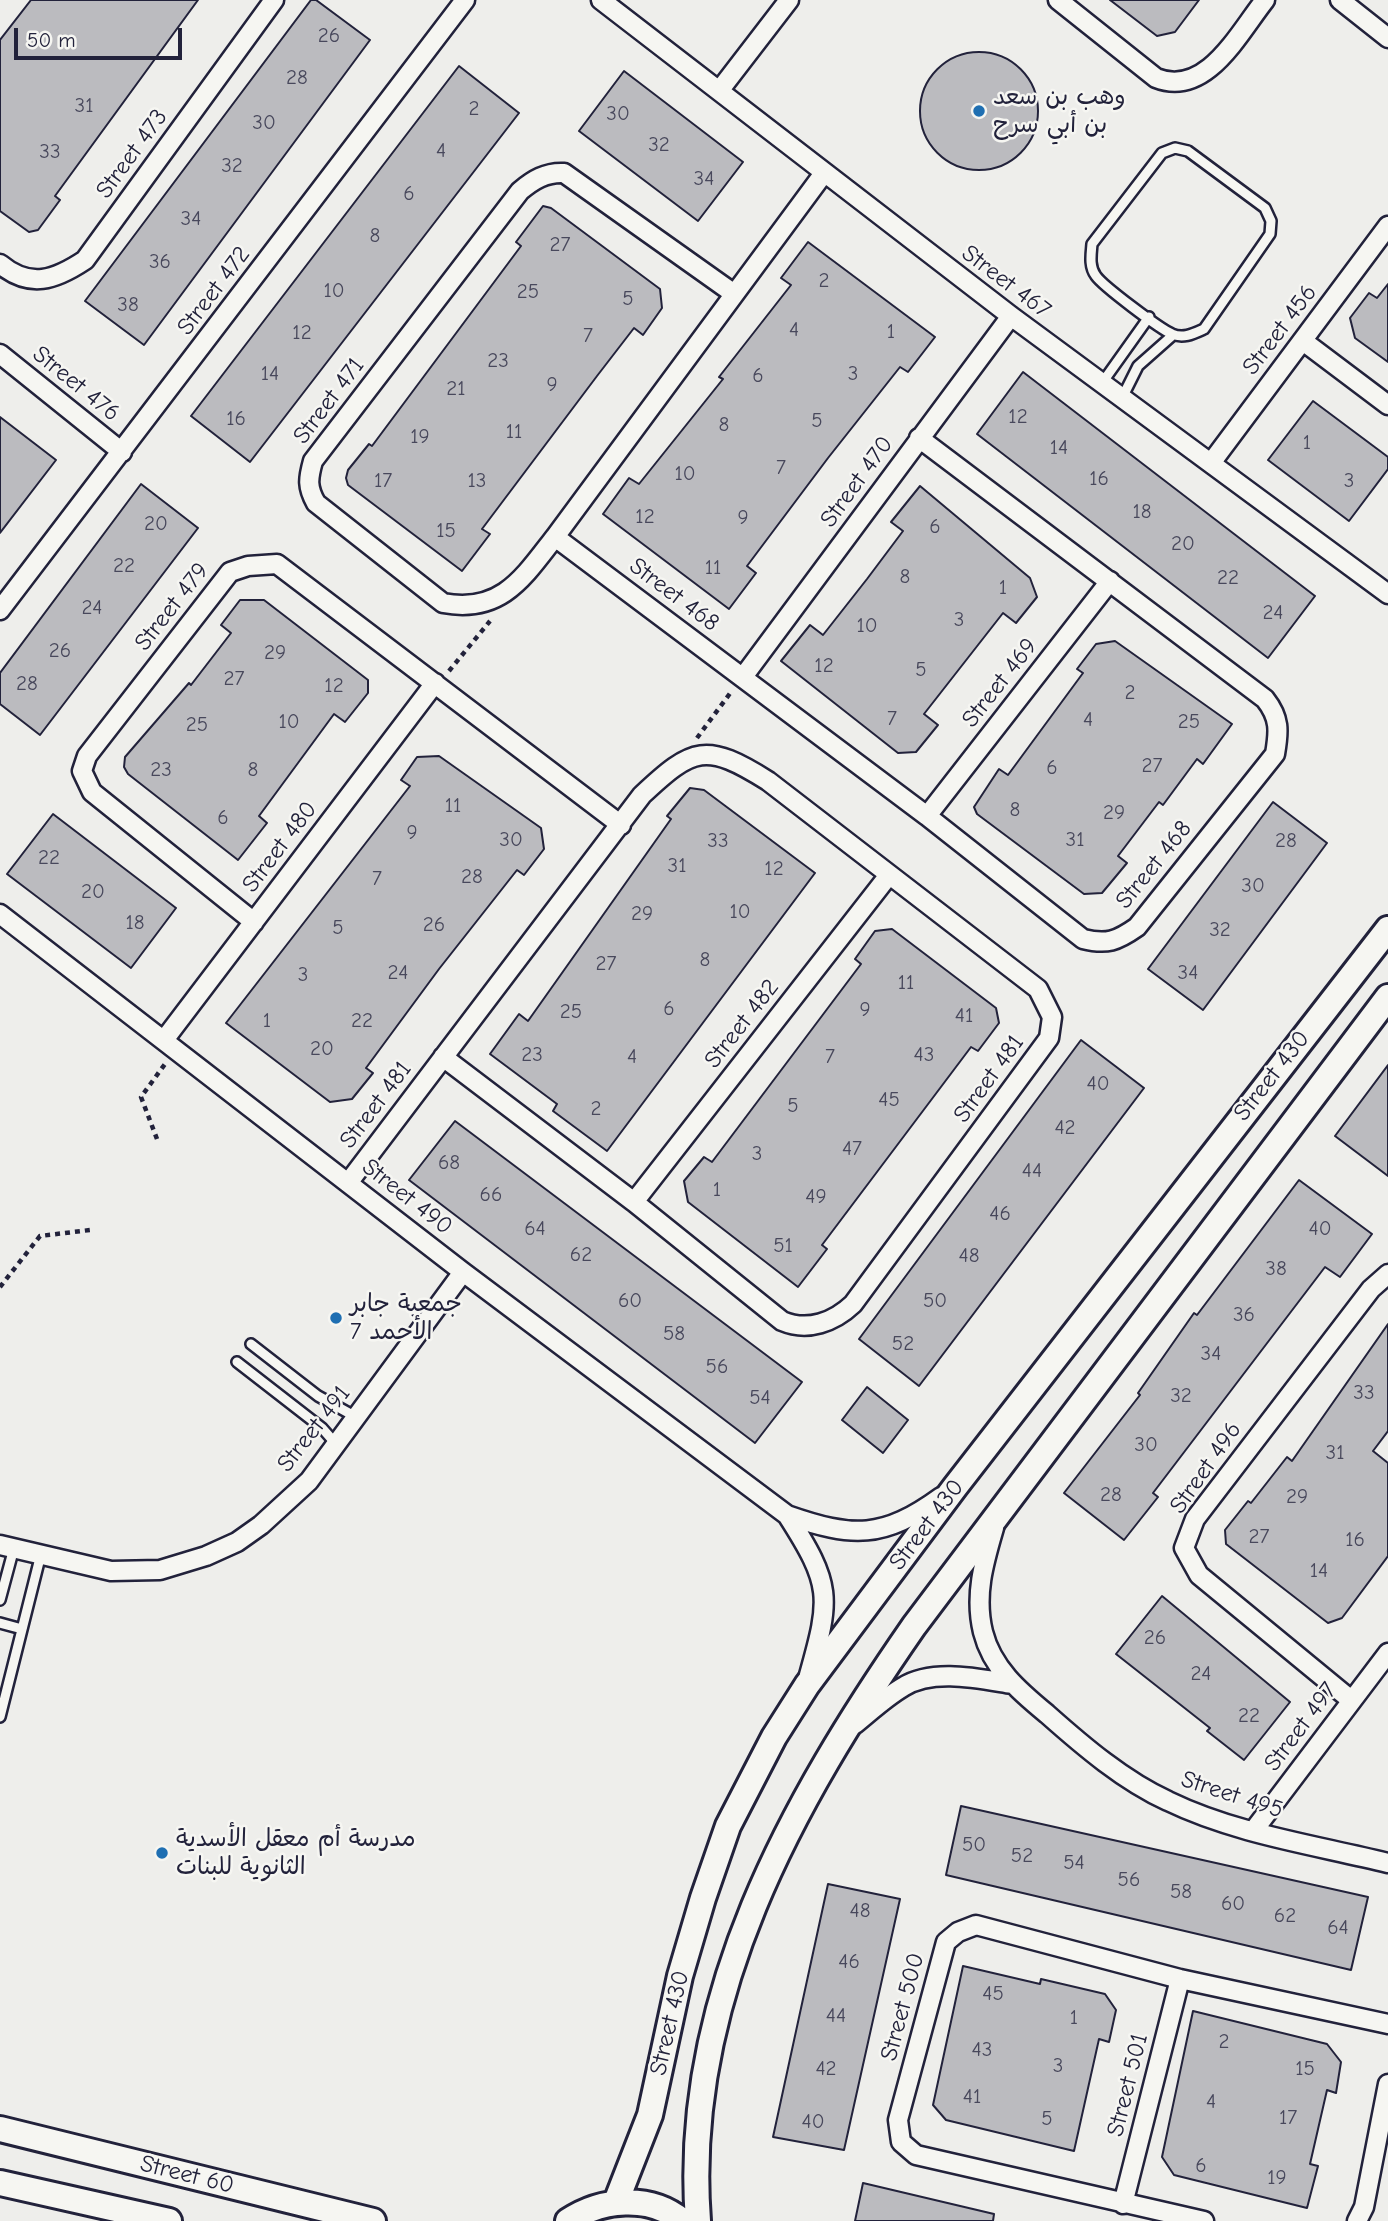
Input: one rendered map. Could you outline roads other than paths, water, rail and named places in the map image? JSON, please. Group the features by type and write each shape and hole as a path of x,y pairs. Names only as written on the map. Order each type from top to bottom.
{"street":[{"name":"Street 473","path":"0,264 15,276 41,280 64,274 85,260 274,0"},
{"name":"Street 472","path":"0,610 465,0"},
{"name":"Street 467","path":"601,0 1011,316 1388,594"},
{"path":"719,91 789,0"},
{"path":"1058,0 1156,78 1169,83 1197,78 1211,68 1265,0"},
{"path":"1340,0 1388,38"},
{"name":"Street 471","path":"733,293 564,173 542,177 520,191 313,461 307,481 316,503 443,603 466,607 491,602 521,580 555,537 824,173"},
{"name":"Street 456","path":"1211,463 1388,226"},
{"name":"Street 470","path":"743,677 1011,316"},
{"path":"1303,341 1388,405"},
{"name":"Street 476","path":"0,355 122,452"},
{"name":"Street 468","path":"555,537 928,816 1083,939 1100,943 1116,942 1137,927 1275,754 1279,729 1276,712 1265,699 919,438"},
{"name":"Street 479","path":"254,922 92,792 82,771 87,756 230,572 248,566 277,564 621,825"},
{"name":"Street 469","path":"928,816 1110,581"},
{"name":"Street 480","path":"170,1045 254,922 435,682"},
{"name":"Street 481","path":"348,1183 443,1057 621,825 642,795 676,764 702,754 739,763 768,781 1038,989 1052,1017 1049,1038 853,1304 839,1317 815,1325 795,1326 782,1321 634,1202 443,1057"},
{"name":"Street 482","path":"634,1202 889,875"},
{"name":"Street 490","path":"0,915 463,1272 788,1515 822,1527 852,1533 883,1528 916,1514 955,1487"},
{"name":"Street 430","path":"616,2202 650,2115 680,1976 728,1826 769,1746 807,1685 955,1487 1388,929"},
{"name":"Street 430","path":"698,2221 696,2144 709,2046 721,1993 800,1803 839,1737 914,1626 996,1521 1388,997"},
{"name":"Street 491","path":"7,1547 111,1572 160,1570 206,1556 237,1542 261,1525 309,1481 463,1272"},
{"name":"Street 496","path":"1351,1700 1199,1575 1184,1548 1195,1519 1371,1289 1388,1274"},
{"name":"Street 490","path":"788,1515 813,1555 822,1580 826,1610 807,1685"},
{"name":"Street 495","path":"996,1521 980,1574 982,1630 990,1653 1012,1685 1079,1742 1166,1801 1203,1816 1388,1863"},
{"name":"Street 497","path":"1254,1830 1388,1653"},
{"path":"839,1737 906,1685 948,1678 1012,1685"},
{"name":"Street 500","path":"1204,2221 916,2155 901,2142 898,2120 946,1942 958,1932 976,1925 1181,1979 1388,2024"},
{"name":"Street 501","path":"1123,2204 1181,1979"},
{"path":"1357,2221 1364,2207 1388,2084"},
{"name":"Street 60","path":"0,2129 373,2221"},
{"name":"Street 60","path":"0,2183 169,2221"},
{"path":"568,2221 584,2210 616,2202 647,2204 682,2221"}],"lane":[{"path":"1175,148 1188,150 1265,208 1271,221 1270,234 1204,330 1186,337 1172,335 1149,317 1096,276 1090,262 1092,244 1163,153 1175,148"},
{"path":"1102,383 1149,317"},
{"path":"1122,398 1138,366 1172,335"},
{"path":"251,1344 318,1396 356,1417"},
{"path":"237,1362 322,1428 336,1444"},
{"path":"0,1600 7,1547"},
{"path":"0,1717 41,1554"},
{"path":"0,1623 22,1629"}],"place":[{"name":"وهب بن سعد بن أبي سرح","path":"979,111"},
{"name":"جمعية جابر الأحمد 7","path":"336,1318"},
{"name":"مدرسة أم معقل الأسدية الثانوية للبنات","path":"162,1853"}]}
